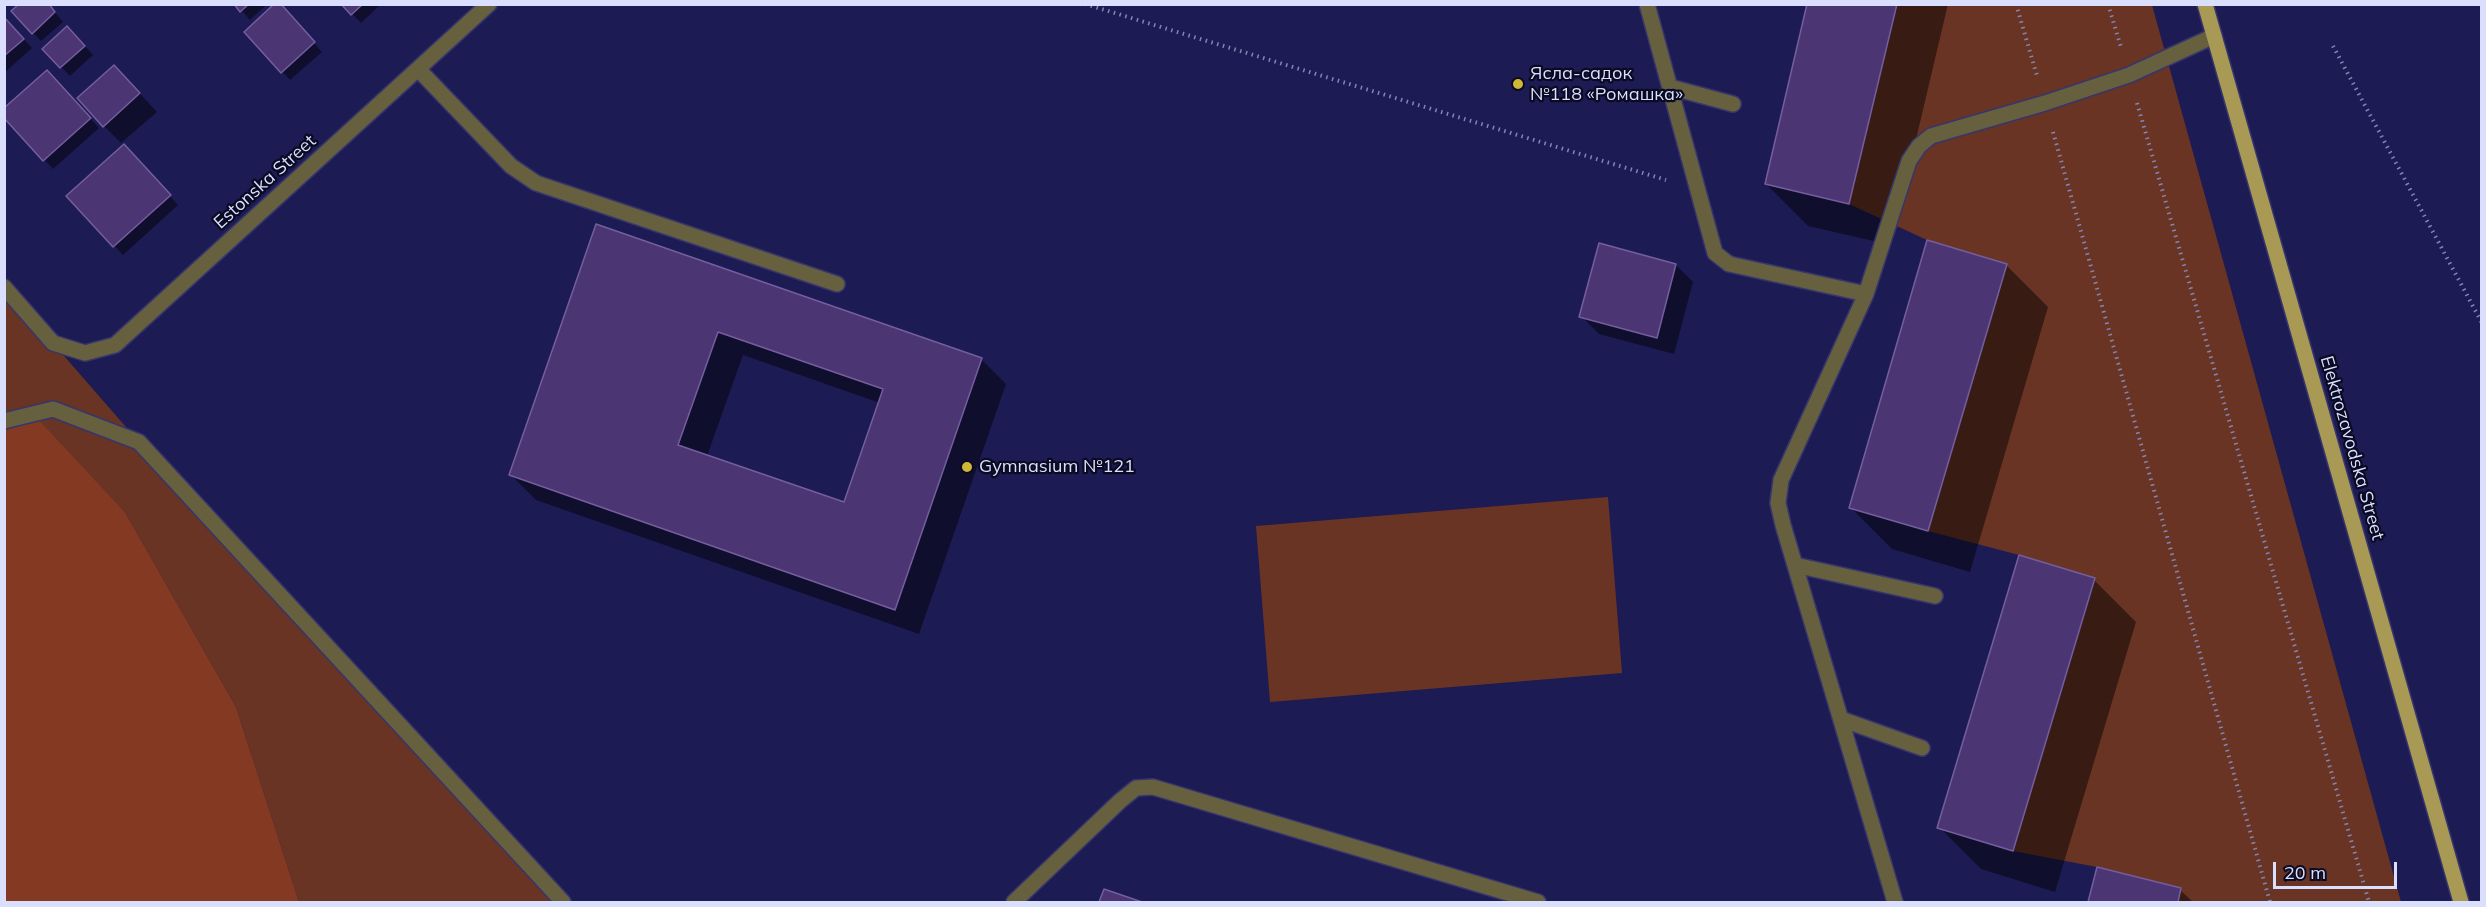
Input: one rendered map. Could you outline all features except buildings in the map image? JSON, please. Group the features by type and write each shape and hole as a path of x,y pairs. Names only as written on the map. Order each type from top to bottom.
{"main road":[{"name":"Elektrozavodska Street","path":"2205,4 2461,903"}],"street":[{"name":"Estonska Street","path":"4,287 53,343 85,353 115,345 489,4"},
{"path":"1647,4 1715,253 1729,264 1866,294"},
{"path":"1895,903 1778,503 1781,480 1866,294 1910,161 1919,146 1930,136 2045,103 2129,75 2214,36"},
{"path":"418,69 511,166 536,183 837,284"},
{"path":"1670,87 1733,104"},
{"path":"4,421 53,409 139,442 563,903"},
{"path":"1795,565 1935,596"},
{"path":"1841,719 1922,748"},
{"path":"1014,903 1120,801 1136,788 1153,787 1538,903"}],"path":[{"path":"1085,4 1698,190"},
{"path":"2016,4 2270,903"},
{"path":"2108,4 2368,903"},
{"path":"2333,46 2481,323"}],"shaded area":[{"path":"1897,5 2152,5 2401,902 2178,902 2181,888 2097,867 2013,851 2095,579 2019,555 1928,531 2006,264 1927,240 1849,204"},
{"path":"4,287 139,442 563,902 299,902 236,707 125,512 33,415 5,421"},
{"path":"33,414 125,512 236,707 299,902 5,902 4,421"},
{"path":"1608,497 1622,673 1270,702 1256,526"}],"place":[{"name":"Ясла-садок №118 «Ромашка»","path":"1518,84"},
{"name":"Gymnasium №121","path":"967,467"}]}
